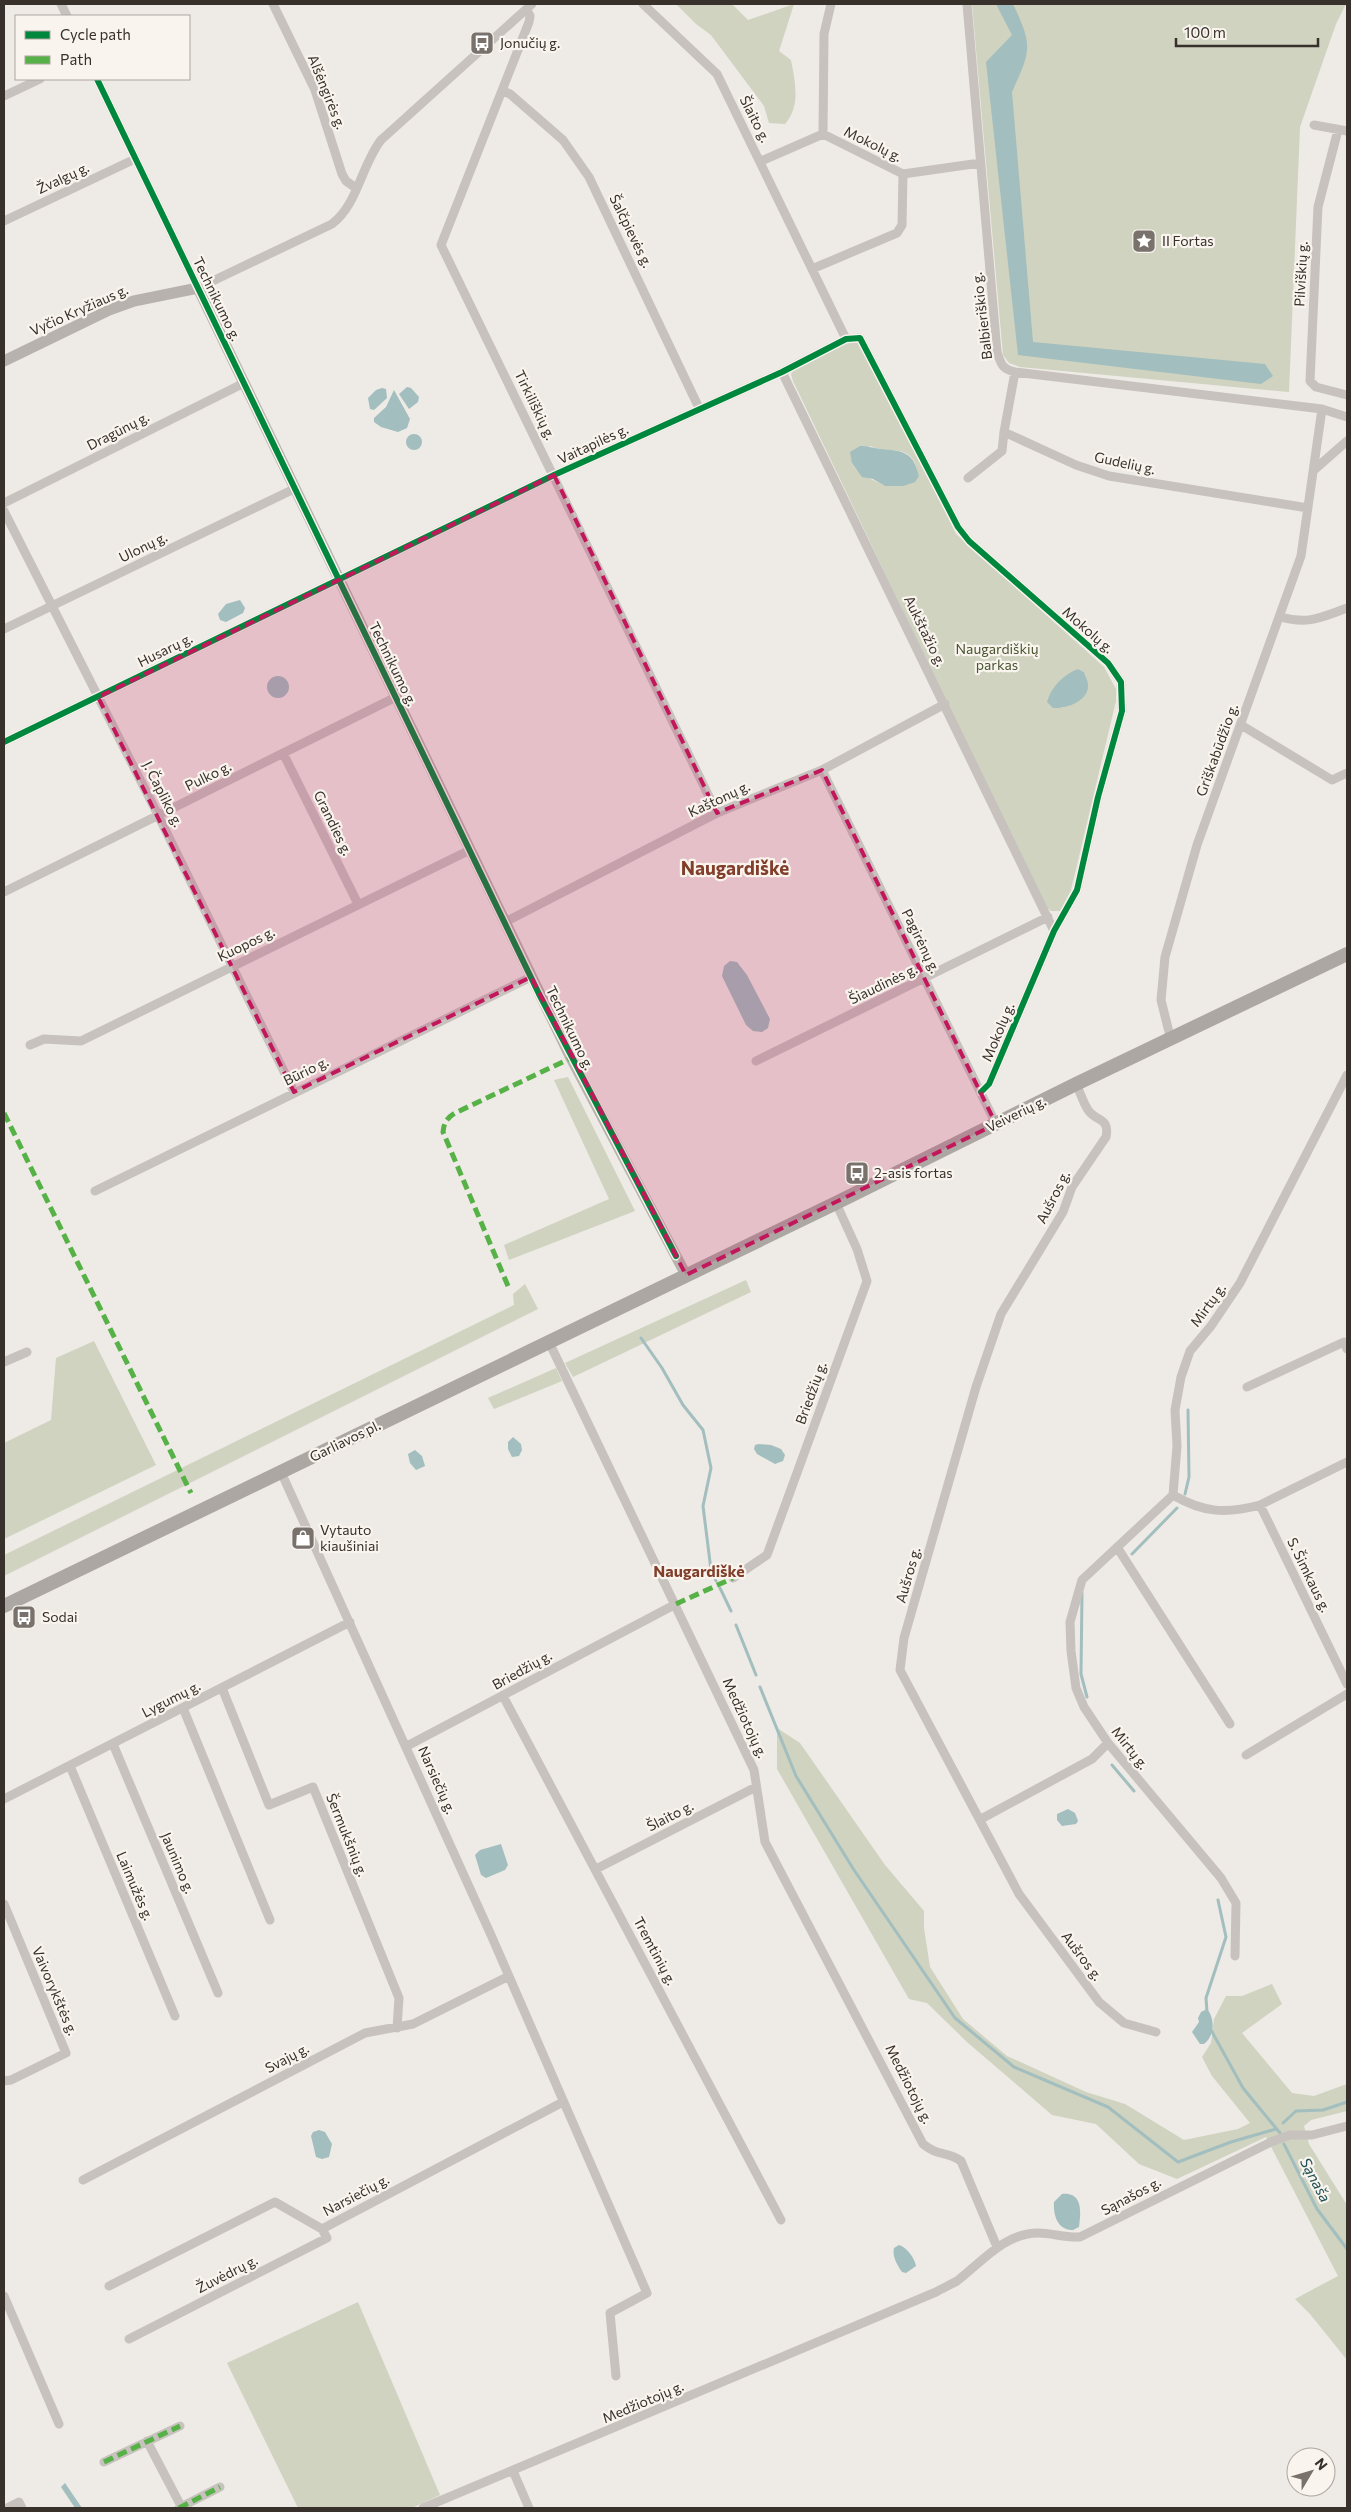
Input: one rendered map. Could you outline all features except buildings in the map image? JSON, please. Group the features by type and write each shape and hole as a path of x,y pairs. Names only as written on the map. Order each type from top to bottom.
{"main road":[{"name":"Veiverių g.","path":"686,1276 1076,1084 1347,954"},
{"name":"Garliavos pl.","path":"4,1606 686,1276"}],"street":[{"name":"Alšėngirės g.","path":"272,4 315,90 342,174 350,185 356,188"},
{"name":"Šlaito g.","path":"643,4 717,74 812,269"},
{"name":"Mokolų g.","path":"812,269 898,233 902,225 903,174 823,134 824,34 831,4"},
{"name":"Balbieriškio g.","path":"967,4 997,352 1001,366 1006,370 1015,372"},
{"path":"198,288 332,224 345,212 373,150 381,140 529,7"},
{"name":"Tirkiliškių g.","path":"529,7 530,22 440,245 718,813"},
{"path":"4,96 38,80"},
{"name":"Technikumo g.","path":"97,80 531,977 582,1080 686,1276"},
{"name":"Šalčpievės g.","path":"503,91 510,94 563,140 589,177 699,408"},
{"name":"Pilviškių g.","path":"1314,125 1343,130 1318,206 1310,381 1316,387 1347,395"},
{"path":"761,161 823,134"},
{"name":"Žvalgų g.","path":"4,221 135,159"},
{"path":"903,174 980,163"},
{"path":"812,269 846,338"},
{"name":"Vyčio Kryžiaus g.","path":"4,361 109,310 134,301 198,288"},
{"name":"Vaitapilės g.","path":"338,579 554,475 782,372 846,338 860,338"},
{"name":"Mokolų g.","path":"860,338 958,527 969,541 1108,662 1121,682 1122,711 1098,797 1077,890 1054,931 989,1084 981,1092"},
{"name":"Aukštažio g.","path":"782,372 1054,931"},
{"path":"968,478 1002,451 1015,372 1322,409 1347,417"},
{"name":"Dragūnų g.","path":"4,503 244,383"},
{"name":"Griškabūdžio g.","path":"1171,1040 1161,1000 1165,957 1198,845 1301,556 1322,409"},
{"name":"Gudelių g.","path":"1004,432 1076,466 1109,476 1308,508"},
{"path":"1314,470 1347,441"},
{"name":"Ulonų g.","path":"4,629 294,489"},
{"name":"J. Čapliko g.","path":"4,511 158,815 294,1092"},
{"name":"Husarų g.","path":"4,742 338,579"},
{"path":"1280,617 1298,622 1309,621 1347,608"},
{"name":"Pulko g.","path":"4,892 284,755 396,697"},
{"name":"Kaštonų g.","path":"505,922 718,813 822,770 945,704"},
{"path":"1241,725 1332,780 1347,773"},
{"name":"Grandies g.","path":"284,755 358,904"},
{"name":"Pagirėnų g.","path":"822,770 996,1124"},
{"name":"Kuopos g.","path":"30,1045 44,1039 81,1041 470,850"},
{"name":"Šiaudinės g.","path":"756,1061 1048,917"},
{"name":"Būrio g.","path":"95,1191 531,977"},
{"name":"Mirtų g.","path":"1234,1956 1236,1903 1221,1878 1108,1743 1084,1707 1076,1688 1071,1650 1070,1622 1082,1580 1173,1495 1177,1446 1175,1410 1181,1377 1190,1351 1211,1326 1240,1284 1347,1075"},
{"name":"Aušros g.","path":"1076,1084 1088,1111 1104,1122 1108,1129 1106,1137 1072,1186 1063,1212 1001,1314 976,1387 904,1638 900,1670 1019,1894 1099,2002 1124,2023 1156,2032"},
{"name":"Briedžių g.","path":"733,1578 767,1555 867,1281 857,1249 836,1203"},
{"name":"Medžiotojų g.","path":"423,2508 936,2292 956,2281 997,2246 961,2162 954,2156 934,2153 923,2144 764,1842 754,1770 549,1342"},
{"path":"1247,1387 1346,1346"},
{"path":"4,1362 27,1352"},
{"path":"1173,1495 1191,1506 1225,1512 1260,1505 1347,1462"},
{"name":"Narsiečių g.","path":"281,1472 407,1746 647,2293 610,2313 616,2376"},
{"name":"S. Šimkaus g.","path":"1260,1505 1347,1684"},
{"path":"1117,1547 1230,1724"},
{"name":"Briedžių g.","path":"407,1746 676,1604"},
{"name":"Lygumų g.","path":"4,1799 350,1622"},
{"name":"Šermukšnių g.","path":"222,1688 269,1805 313,1787 399,1998 397,2028"},
{"path":"1246,1755 1347,1694"},
{"name":"Tremtinių g.","path":"503,1696 781,2220"},
{"path":"183,1708 270,1920"},
{"path":"981,1820 1092,1759 1108,1743"},
{"name":"Jaunimo g.","path":"113,1744 218,1993"},
{"name":"Laimužės g.","path":"70,1766 175,2016"},
{"name":"Šlaito g.","path":"596,1869 756,1787"},
{"name":"Vaivorykštės g.","path":"4,1904 66,2053 11,2080 4,2081"},
{"name":"Svajų g.","path":"82,2180 364,2033 413,2024 509,1976"},
{"name":"Narsiečių g.","path":"109,2286 275,2202 322,2229 563,2102"},
{"name":"Sąnašos g.","path":"997,2246 1037,2233 1065,2238 1080,2237 1092,2233 1142,2205 1271,2142 1290,2136 1312,2135 1347,2126"},
{"name":"Žuvėdrų g.","path":"129,2339 327,2238 322,2229"},
{"path":"4,2296 59,2424"},
{"path":"104,2462 180,2426"},
{"path":"147,2441 180,2508 220,2487"},
{"path":"513,2471 529,2508"},
{"path":"7,2508 19,2502 22,2508"}],"highlighted area":[{"path":"554,475 717,813 822,770 996,1124 686,1275 531,977 294,1092 98,697"}],"green space":[{"path":"676,4 732,4 748,20 794,4 779,51 791,60 796,94 793,110 785,124 769,123 764,106 711,35 696,24"},
{"name":"II Fortas","path":"972,4 1346,4 1336,24 1300,127 1289,392 1020,367 1009,363 1003,355"},
{"name":"Naugardiškių parkas","path":"849,341 857,342 865,351 956,534 1104,667 1116,689 1116,701 1071,890 1060,911 1051,911 1044,905 793,381 791,374 795,368","holes":["870,446 906,453 916,465 919,476 885,486 863,475 852,463","1078,669 1084,672 1086,680 1085,692 1080,699 1062,708 1059,682"]},
{"path":"568,1077 635,1211 509,1260 504,1245 609,1199 554,1080"},
{"path":"746,1280 751,1292 573,1377 565,1363"},
{"path":"525,1284 538,1309 4,1576 4,1555 514,1305 513,1294"},
{"path":"94,1341 156,1465 4,1539 4,1443 51,1420 56,1358"},
{"path":"556,1368 562,1381 494,1409 488,1398"},
{"path":"777,1728 800,1743 885,1865 924,1911 924,1928 930,1967 963,2019 1007,2056 1086,2092 1125,2104 1184,2140 1238,2129 1250,2123 1212,2076 1202,2057 1211,2043 1214,2019 1226,1996 1242,1996 1272,1984 1282,2004 1242,2033 1292,2093 1314,2096 1347,2084 1347,2111 1311,2120 1304,2126 1309,2144 1347,2205 1347,2360 1310,2314 1295,2299 1338,2276 1266,2137 1177,2179 1139,2164 1096,2124 1052,2115 967,2042 927,2003 909,1999 777,1769"},
{"path":"358,2302 440,2495 412,2508 298,2508 227,2363"}],"water":[{"path":"996,4 1013,4 1024,30 1027,48 1023,66 1012,92 1033,342 1265,364 1273,376 1261,384 1018,355 986,62 1012,35"},
{"path":"407,387 411,388 419,397 418,402 409,409 399,394"},
{"path":"386,389 387,398 374,410 370,409 368,398 376,390"},
{"path":"394,390 410,419 407,428 398,432 381,427 374,422 374,418 386,407"},
{"path":"411,434 417,434 422,439 420,448 411,450 406,445 406,439"},
{"path":"860,446 906,454 914,462 919,476 915,482 903,486 885,486 873,479 862,477 852,463 850,452"},
{"path":"240,600 245,608 243,613 226,622 220,620 218,614 226,604"},
{"path":"1078,669 1084,672 1088,682 1085,695 1076,703 1053,708 1047,702 1055,686 1063,678"},
{"path":"278,676 286,679 289,687 286,695 278,698 270,695 267,687 270,679"},
{"path":"730,961 737,962 747,975 770,1019 768,1028 762,1032 753,1031 746,1025 722,976 724,966"},
{"path":"513,1437 521,1444 522,1450 519,1456 512,1457 508,1449 508,1442"},
{"path":"755,1445 771,1445 781,1449 785,1455 783,1461 775,1464 757,1454 754,1449"},
{"path":"415,1450 422,1456 425,1466 416,1470 410,1463 408,1454"},
{"path":"1068,1809 1075,1813 1078,1821 1076,1824 1062,1826 1057,1820 1057,1814"},
{"path":"501,1844 508,1865 505,1870 486,1878 481,1875 475,1855 480,1850"},
{"path":"1207,2009 1211,2017 1212,2032 1208,2041 1200,2044 1192,2032 1199,2022 1198,2018 1201,2012"},
{"path":"319,2130 325,2132 332,2144 329,2157 322,2159 316,2157 311,2136 313,2132"},
{"path":"1062,2194 1074,2196 1079,2204 1079,2227 1073,2230 1060,2225 1054,2212 1054,2202"},
{"path":"899,2245 908,2251 916,2266 906,2273 902,2272 894,2257 894,2248"},
{"path":"65,2483 82,2508 75,2508 61,2487"}],"waterway":[{"path":"641,1338 662,1368 683,1405 703,1430 711,1468 703,1506 711,1570 716,1581"},
{"path":"1185,1494 1189,1477 1188,1410"},
{"path":"1132,1554 1177,1508"},
{"path":"720,1588 731,1611"},
{"path":"1082,1593 1081,1674 1087,1697"},
{"path":"736,1625 756,1675"},
{"path":"760,1687 796,1776 854,1870 955,2018 1014,2067 1108,2107 1178,2162 1231,2142 1276,2129"},
{"path":"1112,1765 1134,1791"},
{"path":"1207,2012 1206,1998 1226,1937 1218,1900"},
{"path":"1211,2030 1243,2088 1280,2133"},
{"path":"1283,2123 1296,2111 1323,2110 1347,2102"},
{"name":"Sąnaša","path":"1284,2144 1317,2209 1347,2249"}],"marked path":[{"path":"508,1286 443,1132 444,1126 455,1113 571,1058"},
{"path":"4,1113 191,1493"},
{"path":"676,1604 733,1578"},
{"path":"104,2462 180,2426"},
{"path":"179,2508 220,2487"}],"cycle path":[{"path":"97,80 539,994 676,1256"},
{"path":"4,742 554,475 782,372 846,339 860,338 958,527 969,541 1108,663 1121,682 1122,711 1098,797 1077,890 1054,931 989,1084 981,1092"}],"place":[{"name":"Jonučių g.","path":"482,43"},
{"name":"II Fortas","path":"1144,241"},
{"name":"2-asis fortas","path":"857,1173"},
{"name":"Vytauto kiaušiniai","path":"303,1538"},
{"name":"Sodai","path":"24,1617"}],"district":[{"name":"Naugardiškė","path":"735,868"},
{"name":"Naugardiškė","path":"699,1571"}]}
